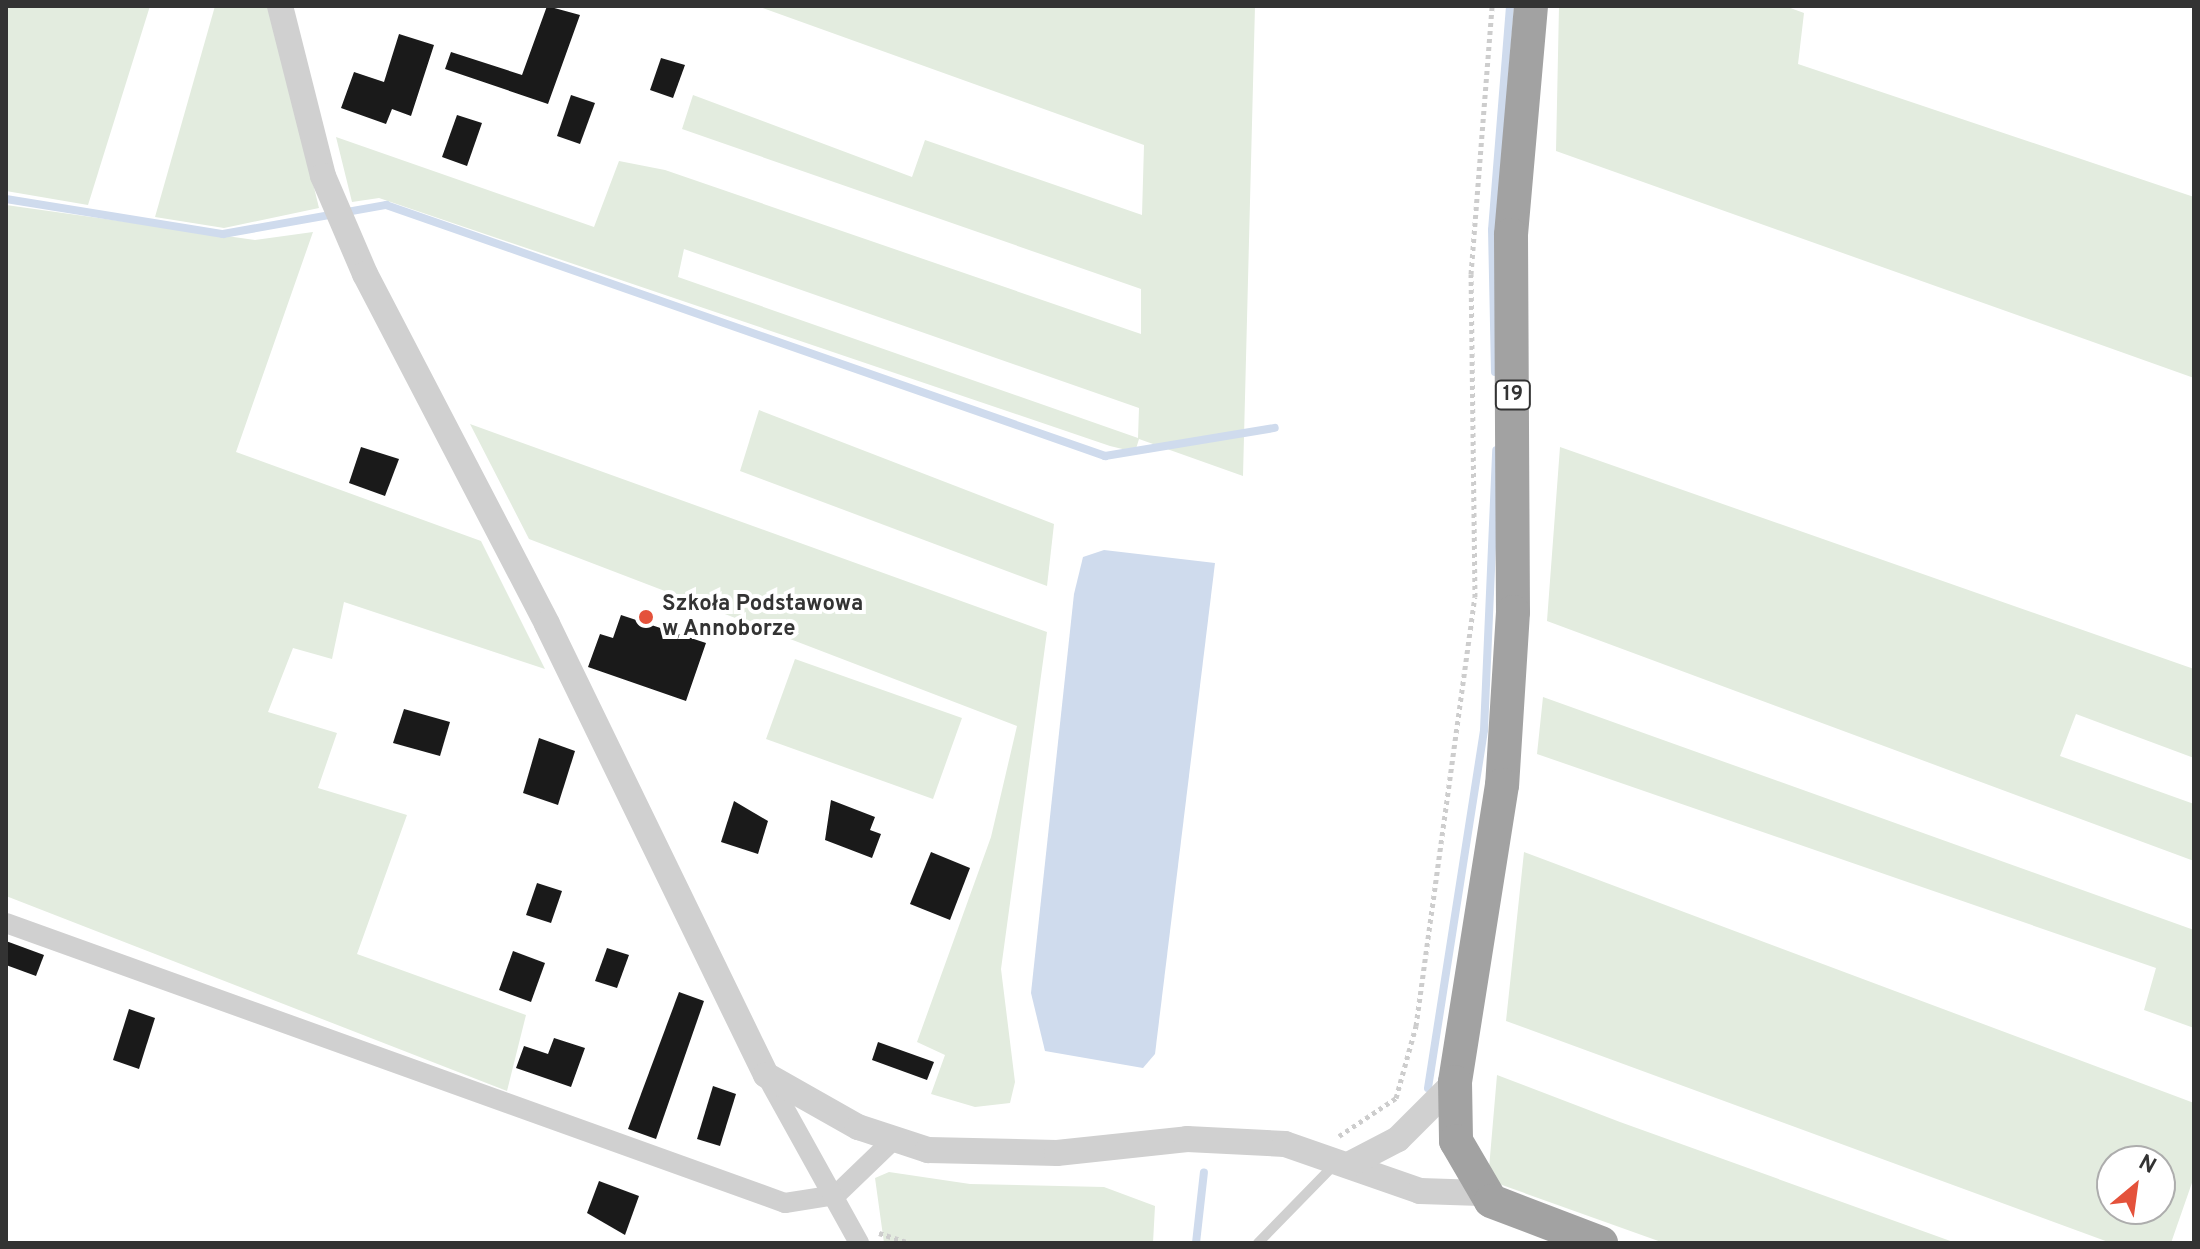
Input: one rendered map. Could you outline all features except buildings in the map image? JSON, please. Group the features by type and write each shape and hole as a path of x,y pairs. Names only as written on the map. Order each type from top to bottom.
{"highway":[{"name":"19","path":"1481,1193 1456,1141 1455,1082 1502,785 1513,612 1511,235 1531,6"},
{"path":"1481,1193 1601,1243"}],"street":[{"path":"280,6 338,211 766,1075 836,1195 859,1243"},
{"path":"6,923 750,1192 796,1204 836,1195 891,1142"},
{"path":"766,1075 891,1142 963,1155 1187,1139 1305,1151 1346,1161 1420,1191 1481,1193"},
{"path":"1346,1161 1398,1139 1455,1082"}],"lane":[{"path":"1258,1243 1346,1161"}],"path":[{"path":"1305,1151 1396,1098 1416,1026 1475,597 1471,274 1492,6"}],"shaded area":[{"path":"6,6 150,6 88,205 6,191"},
{"path":"215,6 270,6 319,208 224,228 155,217"},
{"path":"757,6 1255,6 1243,476 1139,439 1135,452 1110,446 379,198 352,202 336,137 594,227 619,161 665,170 1141,334 1141,289 682,129 693,95 912,177 925,140 1142,215 1144,145","holes":["684,249 1139,408 1138,438 678,277"]},
{"path":"1559,6 1785,6 1804,13 1798,64 2194,197 2194,378 1556,151"},
{"path":"6,205 255,240 313,232 236,452 481,541 545,669 344,602 332,659 293,648 268,712 337,733 318,788 407,815 357,954 526,1015 507,1091 6,896"},
{"path":"759,410 1054,524 1047,586 740,471"},
{"path":"470,424 1047,632 1001,969 1015,1082 1010,1103 975,1107 931,1094 945,1055 917,1042 991,837 1017,726 529,539"},
{"path":"1560,447 2194,669 2194,758 2076,714 2060,756 2194,804 2194,861 1547,621"},
{"path":"795,659 962,718 933,799 766,739"},
{"path":"1543,697 2194,930 2194,1028 2144,1010 2156,968 1537,754"},
{"path":"1524,852 2194,1103 2194,1177 2171,1243 2111,1243 1506,1021"},
{"path":"1497,1075 1956,1243 1664,1243 1488,1180"},
{"path":"889,1172 970,1184 1104,1187 1155,1206 1153,1243 884,1243 875,1178"}],"water":[{"path":"1104,550 1215,563 1155,1054 1143,1068 1045,1051 1031,993 1074,594 1083,557"}],"waterway":[{"path":"1495,372 1492,230 1510,6"},
{"path":"6,199 223,234 386,205 1105,456 1275,428"},
{"path":"1428,1088 1484,730 1496,450"},
{"path":"1196,1243 1204,1172"}],"place":[{"name":"Szkoła Podstawowa w Annoborze","path":"646,617"}]}
